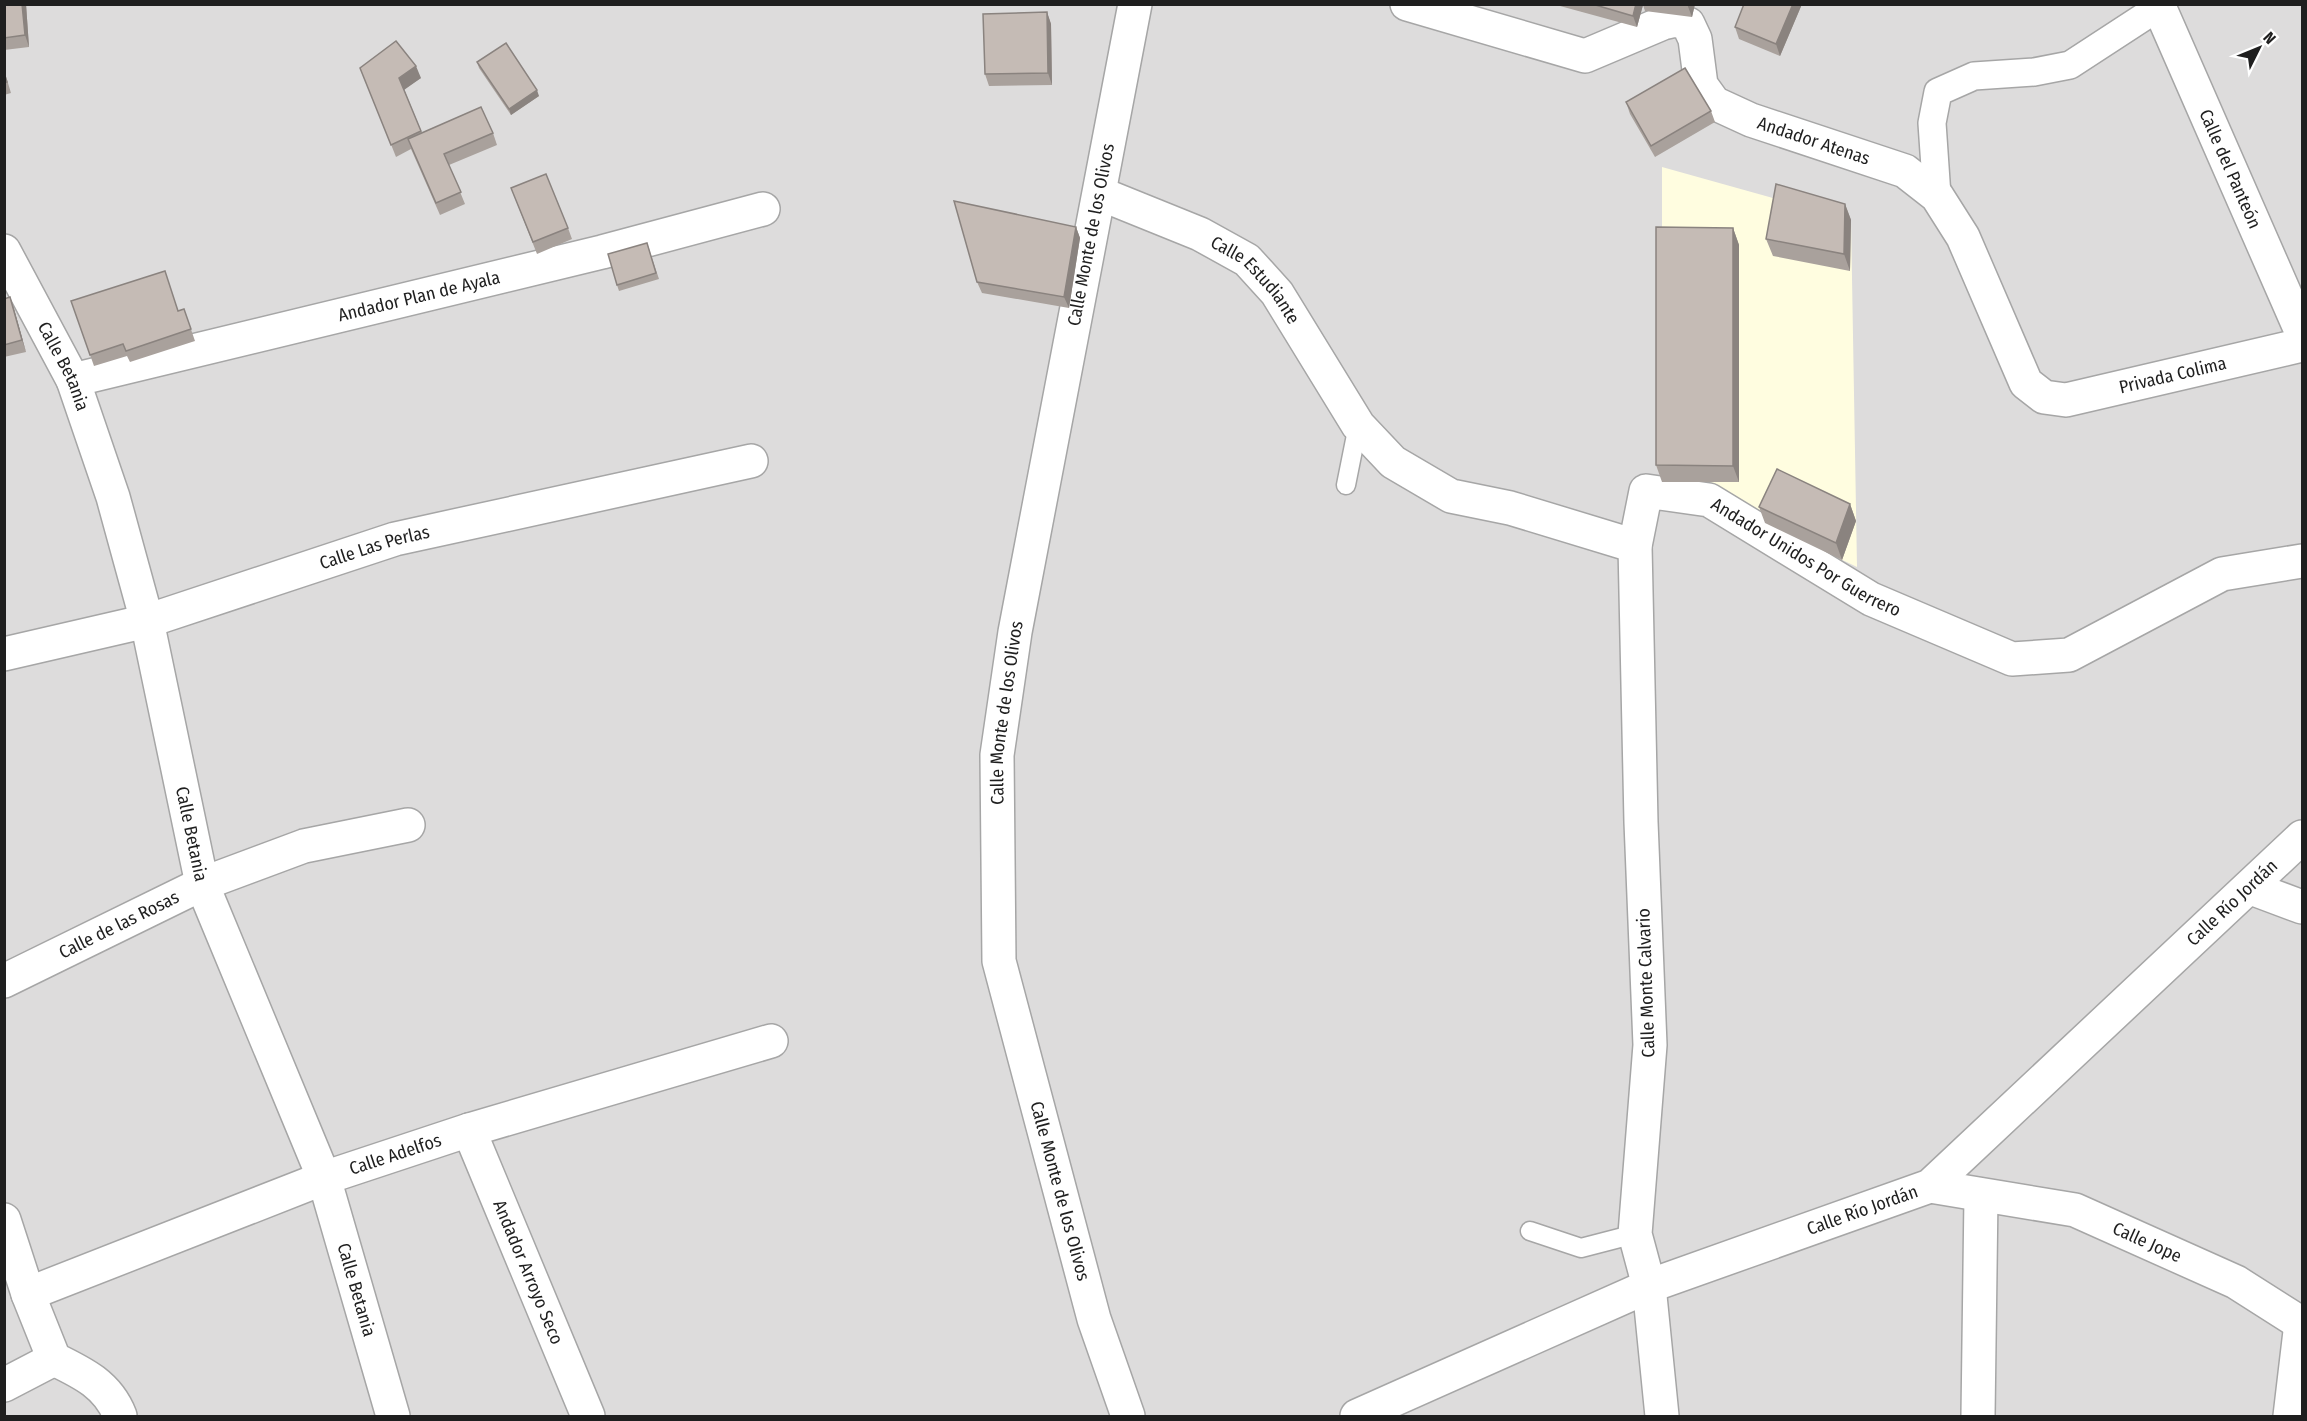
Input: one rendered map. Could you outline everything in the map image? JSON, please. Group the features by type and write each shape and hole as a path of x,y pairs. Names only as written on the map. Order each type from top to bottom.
{"street":[{"name":"Calle Monte de los Olivos","path":"1128,1416 1094,1319 999,960 997,755 1015,632 1101,194 1135,4"},
{"name":"Andador Atenas","path":"1407,4 1585,56 1664,23 1676,20 1688,24 1695,39 1701,85 1714,103 1751,120 1905,171 1937,196"},
{"path":"1937,196 1932,123 1938,92 1974,76 2034,72 2070,65 2160,5"},
{"name":"Calle del Panteón","path":"2160,5 2302,333"},
{"name":"Calle Estudiante","path":"1101,194 1200,234 1247,260 1277,292 1358,425"},
{"name":"Privada Colima","path":"1937,196 1963,237 2026,383 2044,397 2066,400 2302,345"},
{"name":"Andador Plan de Ayala","path":"73,380 591,254 763,209"},
{"name":"Calle Betania","path":"4,251 73,380 112,497 147,621 202,884 324,1178 393,1416"},
{"path":"1358,425 1393,462 1451,496 1510,508 1635,546"},
{"name":"Calle Las Perlas","path":"4,654 147,621 395,539 751,461"},
{"name":"Andador Unidos Por Guerrero","path":"1635,546 1646,491 1709,500 1871,600 2012,659 2069,655 2222,574 2302,561"},
{"name":"Calle Monte Calvario","path":"1635,546 1641,822 1650,1045 1635,1234 1649,1286 1662,1416"},
{"name":"Calle de las Rosas","path":"4,981 202,884 304,846 408,825"},
{"name":"Calle Río Jordán","path":"1357,1416 1649,1286 1930,1186 2251,888 2302,837"},
{"path":"2251,888 2302,907"},
{"name":"Calle Adelfos","path":"28,1294 324,1178 469,1130 771,1041"},
{"name":"Andador Arroyo Seco","path":"469,1130 588,1416"},
{"name":"Calle Jope","path":"1930,1186 2075,1210 2236,1282 2302,1323"},
{"path":"1978,1416 1981,1196"},
{"path":"4,1220 28,1294 54,1359 91,1377 115,1403 120,1416"},
{"path":"2290,1416 2302,1323"},
{"path":"4,1385 54,1359"}],"lane":[{"path":"1346,484 1358,425"},
{"path":"1530,1231 1581,1248 1635,1234"}],"shaded area":[{"path":"5,5 2302,5 2302,1416 5,1416"},
{"path":"1662,167 1851,220 1857,567 1765,523 1662,482"}],"building":[{"path":"4,4 22,4 25,35 4,38"},
{"path":"1592,4 1636,4 1633,16"},
{"path":"1744,4 1793,4 1776,44 1735,27"},
{"path":"1047,12 1048,73 985,74 983,14"},
{"path":"396,41 416,66 399,78 421,131 391,145 360,68"},
{"path":"506,43 537,90 509,109 477,62"},
{"path":"1685,68 1711,111 1651,146 1626,102"},
{"path":"481,107 493,133 444,154 461,192 436,203 408,139"},
{"path":"546,174 568,228 533,242 511,188"},
{"path":"1776,184 1845,204 1844,254 1766,239"},
{"path":"954,201 1076,227 1064,297 977,282"},
{"path":"1656,227 1733,228 1733,466 1656,465"},
{"path":"647,243 656,273 617,285 608,254"},
{"path":"165,271 178,311 184,309 191,329 126,351 123,344 90,355 71,301"},
{"path":"10,297 22,340 4,345 4,299"},
{"path":"1777,469 1850,504 1836,543 1759,507"}]}
